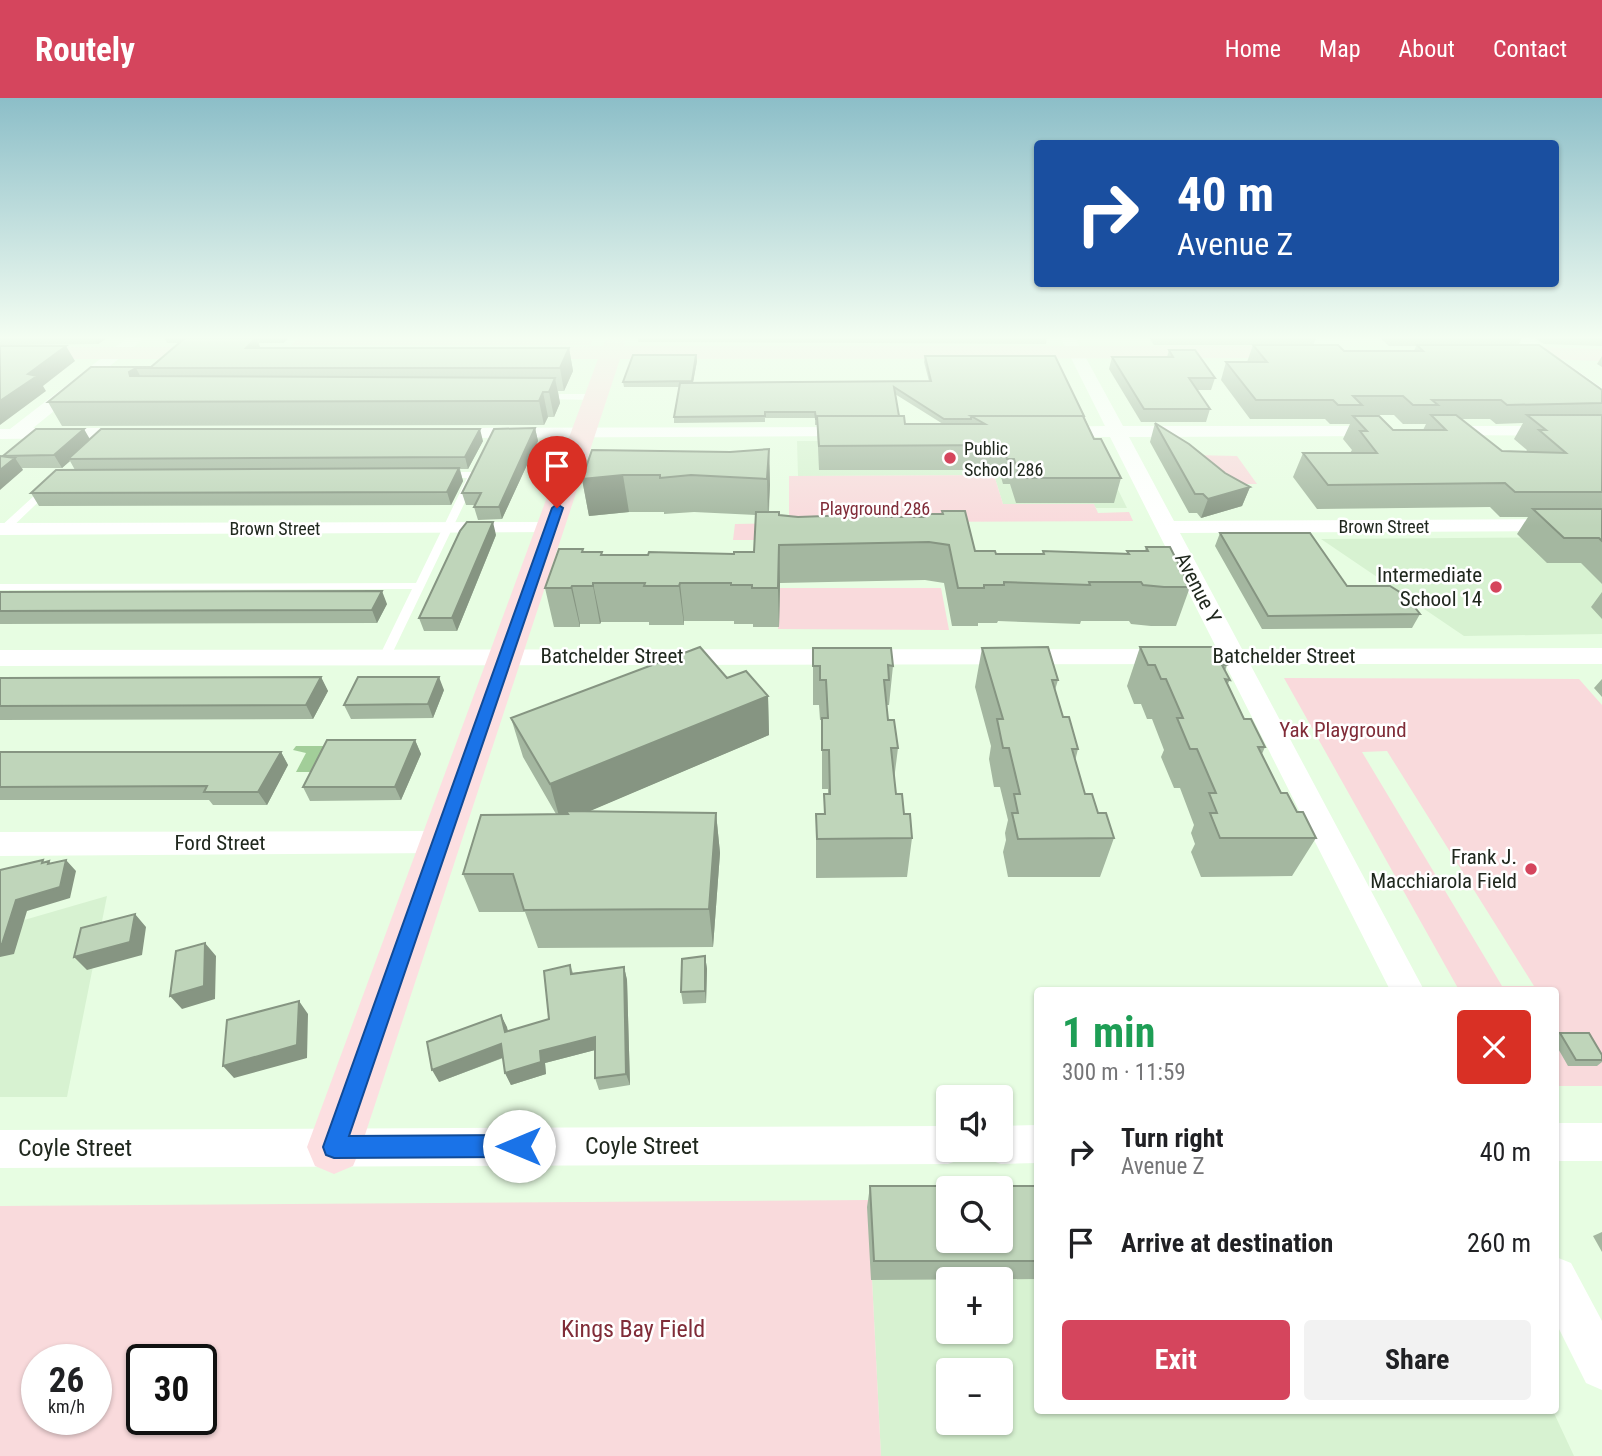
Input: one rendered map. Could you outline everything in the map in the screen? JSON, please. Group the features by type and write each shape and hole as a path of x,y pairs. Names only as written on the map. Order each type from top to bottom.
{"main road":[{"path":"334,1147 595,399"}],"street":[{"path":"0,446 8,434 54,399"},
{"name":"Avenue Y","path":"1100,399 1405,987"},
{"path":"1039,432 1602,431"},
{"path":"429,433 492,436 584,432 879,432"},
{"path":"8,434 104,437 149,433"},
{"name":"Brown Street","path":"1166,527 1602,525"},
{"name":"Brown Street","path":"2,529 551,527"},
{"name":"Batchelder Street","path":"0,658 1602,656"},
{"name":"Ford Street","path":"0,844 441,842"},
{"path":"1559,1142 1602,1142"},
{"path":"1013,1144 1034,1144"},
{"name":"Coyle Street","path":"0,1149 936,1145"},
{"path":"1559,1284 1602,1367"}],"lane":[{"path":"385,657 479,463"},
{"path":"432,475 473,475"},
{"path":"2,529 60,477"},
{"path":"0,587 419,586"}],"shaded area":[{"name":"Public School 286","path":"797,441 1094,441 1127,508 1096,508 1093,504 1003,504 994,475 798,476"},
{"name":"Intermediate School 14","path":"1602,537 1602,634 1464,636 1321,539"},
{"path":"296,746 327,746 314,772 296,772 306,753 293,750"},
{"path":"107,896 67,1097 0,1097 0,927"},
{"path":"936,1199 936,1253 1013,1253 1013,1227 1034,1204 1034,1414 1554,1414 1574,1456 881,1456 868,1200"}],"green space":[{"path":"1192,455 1237,456 1257,484 1238,484"},
{"name":"Playground 286","path":"994,475 1003,504 1094,504 1098,513 1129,512 1133,521 905,522 907,540 733,540 735,524 789,523 789,476"},
{"path":"779,588 941,588 949,630 778,629"},
{"name":"Frank J. Macchiarola Field","path":"1284,678 1579,679 1602,705 1602,1086 1559,1086 1559,987 1457,987","holes":["1387,751 1534,986 1502,986 1362,752"]},
{"name":"Kings Bay Field","path":"868,1200 881,1456 0,1456 0,1206"}],"building":[{"path":"51,399 540,399 539,401 48,402"},
{"path":"677,399 896,399 899,416 817,416 816,419 815,412 765,412 765,416 674,417"},
{"path":"913,399 1076,399 1084,416 971,416 971,419 944,419"},
{"path":"1138,399 1203,399 1210,409 1144,409"},
{"path":"1356,399 1362,405 1338,405 1333,400 1256,400"},
{"path":"1407,399 1602,399 1602,403 1507,405 1501,400 1432,400 1438,405 1413,405"},
{"path":"1431,415 1456,415 1502,451 1566,453 1539,430 1546,430 1527,415 1602,415 1602,492 1515,492 1505,483 1328,485 1303,453 1377,453 1360,431 1367,431 1353,416 1379,416 1393,430 1446,430"},
{"path":"817,416 904,416 905,424 985,424 971,416 1083,416 1094,439 1101,439 1121,478 1020,478 1014,459 1007,459 1003,445 819,446"},
{"path":"1155,423 1189,444 1225,473 1250,487 1208,499 1203,494 1195,494"},
{"path":"535,428 499,507 474,507 481,493 462,493 494,429"},
{"path":"36,429 84,429 54,455 3,456"},
{"path":"101,429 480,429 465,457 68,459"},
{"path":"769,449 767,479 623,475 582,479 592,450 730,452"},
{"path":"0,456 15,458 0,470"},
{"path":"459,468 447,492 31,493 56,470"},
{"path":"1533,509 1602,509 1602,541 1599,538 1564,538"},
{"path":"942,511 965,511 975,551 995,551 996,554 1044,554 1043,551 1129,554 1127,551 1148,551 1146,547 1170,547 1190,587 1143,585 1141,582 1089,582 1090,585 1004,582 1004,585 984,585 984,588 958,588 949,545 929,542 779,545 778,588 752,588 752,585 731,583 644,586 645,583 593,583 593,586 545,588 559,549 583,549 582,552 602,552 601,555 648,555 649,552 734,554 754,552 756,512 779,512 779,515 798,517 879,514 879,517 925,517 924,514 943,514"},
{"path":"467,522 493,522 452,618 419,618 460,531"},
{"path":"1220,533 1310,533 1347,586 1390,586 1406,596 1420,614 1268,616"},
{"path":"382,591 372,610 0,611 0,592"},
{"path":"700,647 727,678 746,671 768,696 550,784 511,718"},
{"path":"1048,647 1058,680 1052,680 1063,717 1069,717 1078,749 1072,749 1085,794 1092,794 1098,813 1106,813 1114,838 1018,839 1012,813 1018,813 1014,794 1020,794 1009,748 1003,748 997,719 1003,719 982,648"},
{"path":"1140,647 1218,647 1227,665 1222,665 1230,680 1225,679 1244,719 1251,719 1265,747 1258,747 1281,793 1287,793 1297,812 1303,812 1316,838 1220,838 1210,813 1217,813 1209,793 1216,793 1197,749 1190,749 1177,718 1183,718 1166,679 1161,679 1155,665 1148,665"},
{"path":"813,648 891,648 893,666 888,665 889,680 884,680 888,720 894,720 898,748 891,748 896,794 902,794 904,814 910,814 912,838 817,839 816,814 825,814 824,794 830,794 829,750 822,750 822,718 828,718 826,680 820,680 820,666 813,666"},
{"path":"321,677 306,705 0,706 0,678"},
{"path":"358,677 439,677 428,704 344,705"},
{"path":"327,740 415,740 395,787 303,787"},
{"path":"0,752 281,752 258,792 204,792 207,786 0,787"},
{"path":"566,811 716,813 709,909 524,910 513,874 463,874 481,815 568,814"},
{"path":"43,860 42,863 49,861 48,864 66,860 60,887 16,900 0,944 0,870"},
{"path":"135,914 130,942 74,957 81,928"},
{"path":"205,943 204,986 170,996 176,951"},
{"path":"705,956 705,991 681,992 682,959"},
{"path":"570,965 571,974 624,967 626,1074 595,1078 595,1037 540,1051 541,1062 505,1073 501,1044 432,1070 427,1042 501,1015 505,1032 549,1019 544,971"},
{"path":"299,1001 297,1045 223,1066 227,1020"},
{"path":"1560,1033 1589,1033 1602,1055 1602,1060 1576,1060"},
{"path":"870,1186 936,1186 936,1253 1013,1253 1013,1186 1034,1186 1034,1261 874,1261"}],"place":[{"name":"Public School 286","path":"950,458"},
{"name":"Intermediate School 14","path":"1496,587"},
{"name":"Frank J. Macchiarola Field","path":"1531,869"}],"route":[{"path":"519,1146 334,1147 557,508"}],"park label":[{"name":"Yak Playground","path":"1343,730"}]}
